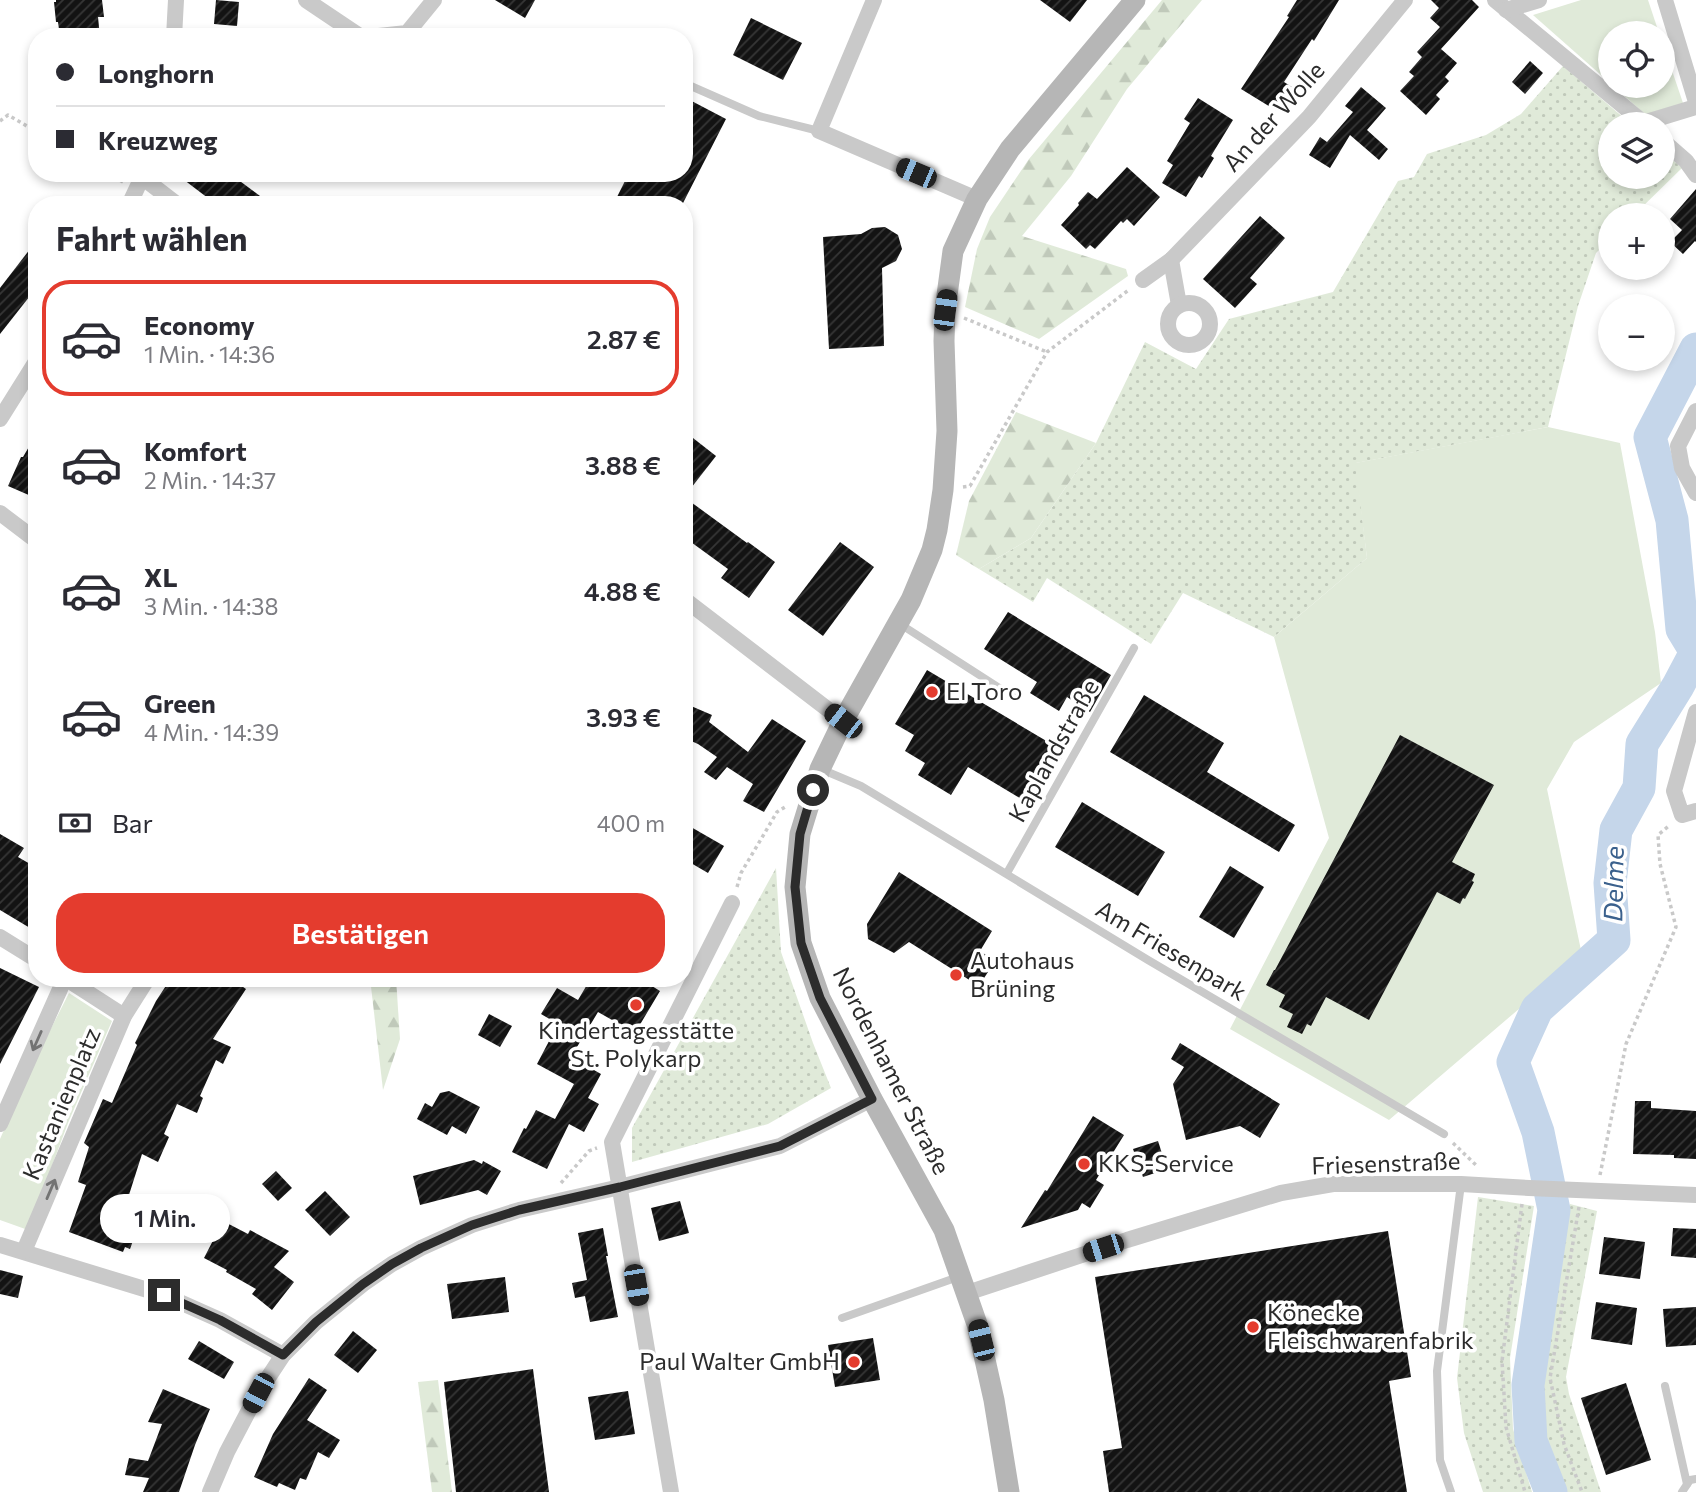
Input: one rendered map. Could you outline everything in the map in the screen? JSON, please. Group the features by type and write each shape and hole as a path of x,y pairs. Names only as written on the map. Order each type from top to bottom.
{"street":[{"path":"174,28 176,0"},
{"path":"306,0 348,28"},
{"path":"411,28 434,0"},
{"path":"874,0 819,131 976,199"},
{"name":"Nordenhamer Straße","path":"1009,1492 985,1357 964,1284 944,1230 820,998 801,943 795,887 800,834 820,769 843,721 911,600 932,550 937,530 947,431 945,310 953,251 976,199 1010,149 1135,0"},
{"name":"An der Wolle","path":"1143,280 1171,260 1309,117 1405,0"},
{"path":"1500,5 1539,0"},
{"path":"1665,0 1696,104 1674,112"},
{"path":"1500,5 1631,112"},
{"path":"1675,151 1696,175"},
{"path":"152,182 168,196"},
{"path":"1171,260 1179,305"},
{"path":"0,419 28,374"},
{"path":"1696,411 1678,446 1682,468 1696,493"},
{"path":"0,513 28,534"},
{"path":"693,606 843,721"},
{"path":"1689,813 1674,791 1696,712"},
{"path":"693,981 732,903"},
{"path":"0,937 28,954"},
{"name":"Kastanienplatz","path":"0,1124 61,987"},
{"path":"79,987 124,1016"},
{"name":"Kastanienplatz","path":"24,1251 124,1016 142,987"},
{"path":"671,1492 612,1142 690,987"},
{"path":"209,1492 252,1405 283,1355 316,1322 392,1264 472,1225 543,1203 620,1187 780,1146 872,1099"},
{"name":"Friesenstraße","path":"964,1284 1127,1240 1281,1193 1333,1184 1461,1184 1696,1195"},
{"path":"0,1245 164,1295 229,1325 283,1355"}],"lane":[{"path":"693,87 759,116 819,131"},
{"path":"898,622 1015,698"},
{"name":"Kaplandstraße","path":"1007,873 1134,648"},
{"name":"Am Friesenpark","path":"820,769 861,786 1148,960 1444,1134"},
{"path":"1451,1492 1440,1460 1437,1371 1461,1184"},
{"path":"842,1318 964,1284"},
{"path":"1665,1386 1684,1488"},
{"path":"1684,1488 1690,1480 1696,1479"}],"path":[{"path":"0,121 8,115 28,127"},
{"path":"943,490 970,485 1046,352 1143,280"},
{"path":"945,310 1046,352"},
{"path":"732,903 741,873 777,812 785,807 807,811"},
{"path":"1582,1492 1564,1444 1550,1378 1584,1190 1626,1044 1676,927 1660,864 1658,835 1689,813"},
{"path":"1444,1134 1482,1171 1483,1185"},
{"path":"543,1203 589,1151 612,1142"},
{"path":"1525,1492 1506,1427 1502,1361 1527,1188"}],"green space":[{"path":"1162,0 1202,0 1127,89 1071,176 1022,236 1126,269 1128,276 1039,339 965,307 977,249 990,217 1029,159"},
{"path":"1581,0 1648,0 1655,21 1598,21 1598,72 1533,15"},
{"path":"1563,66 1617,112 1598,112 1598,189 1661,189 1646,203 1598,203 1598,251 1578,306 1548,427 1356,463 1367,558 1274,637 1183,593 1151,644 1047,578 1033,602 979,569 1031,538 1096,443 1145,342 1196,369 1229,319 1333,292 1398,181 1414,177 1427,154 1486,135 1521,114"},
{"path":"1675,79 1683,103 1655,112 1643,112 1627,98 1675,98"},
{"path":"1675,162 1682,168 1675,175"},
{"path":"1016,412 1096,443 1031,538 979,569 956,555 969,501"},
{"path":"1548,427 1620,443 1655,632 1661,683 1574,742 1547,789 1582,955 1389,1120 1230,1029 1329,838 1274,637 1367,558 1355,463"},
{"path":"776,868 781,952 831,1088 768,1124 632,1162 632,1128"},
{"path":"371,987 397,987 400,1039 383,1090"},
{"path":"69,993 112,1021 68,1123 28,1230 0,1220 0,1139 32,1066"},
{"path":"1478,1197 1534,1206 1510,1358 1513,1429 1532,1492 1483,1492 1464,1433 1457,1378"},
{"path":"1570,1204 1597,1211 1566,1377 1601,1492 1566,1492 1544,1445 1539,1382"},
{"path":"438,1380 452,1492 432,1492 418,1382"}],"building":[{"path":"102,0 104,17 98,17 99,28 59,28 56,22 56,2"},
{"path":"216,0 239,2 237,26 214,24"},
{"path":"495,0 535,0 525,18"},
{"path":"1040,0 1087,0 1070,22"},
{"path":"1297,0 1339,0 1284,82 1292,87 1277,111 1241,89 1289,17 1287,16"},
{"path":"1431,0 1472,0 1479,7 1441,49 1457,63 1445,77 1449,81 1436,95 1440,99 1426,115 1400,91 1414,76 1409,72 1422,57 1417,52 1440,27 1430,18 1439,8"},
{"path":"751,18 802,43 783,80 733,55"},
{"path":"1530,61 1543,73 1525,94 1512,82"},
{"path":"1361,87 1386,108 1367,130 1388,149 1379,160 1350,135 1330,168 1309,155 1320,137 1327,142 1353,112 1345,106"},
{"path":"1198,98 1233,120 1211,156 1214,158 1202,178 1199,176 1186,197 1162,183 1173,165 1167,161 1190,123 1184,119"},
{"path":"693,102 726,119 687,196 618,196 624,182 693,182"},
{"path":"1127,167 1160,197 1134,226 1127,219 1123,223 1121,221 1095,249 1090,245 1086,249 1061,225 1088,192 1097,199"},
{"path":"187,182 241,182 260,196 205,196"},
{"path":"1696,189 1696,242 1683,254 1675,247 1675,237 1682,230 1675,224 1675,213"},
{"path":"1260,216 1285,238 1250,278 1257,284 1235,308 1203,279"},
{"path":"885,227 898,235 902,249 896,261 882,268 884,346 829,349 823,237 861,234 872,228"},
{"path":"28,252 28,298 0,334 0,288"},
{"path":"693,438 716,456 693,485"},
{"path":"28,448 28,495 8,486"},
{"path":"693,504 775,562 749,598 721,578 728,569 693,544"},
{"path":"840,542 874,567 823,636 788,610"},
{"path":"1008,612 1111,675 1090,712 1067,697 1059,711 1030,693 1037,682 984,649"},
{"path":"927,670 1065,752 1033,806 968,767 951,795 918,775 925,763 905,751 914,735 895,724"},
{"path":"1144,695 1224,743 1207,772 1295,825 1279,852 1110,752"},
{"path":"693,707 712,715 709,722 748,752 772,719 806,741 764,812 743,801 753,784 727,767 716,780 704,772 717,757 693,742"},
{"path":"1400,735 1494,785 1452,862 1475,874 1472,881 1474,882 1460,904 1437,892 1369,1020 1326,997 1311,1026 1307,1024 1302,1034 1287,1027 1293,1014 1279,1007 1285,995 1266,985"},
{"path":"1082,802 1165,852 1138,896 1055,847"},
{"path":"693,828 724,846 708,873 693,864"},
{"path":"0,834 24,848 18,857 28,863 28,927 0,910"},
{"path":"1230,866 1264,887 1234,938 1199,917"},
{"path":"899,872 992,931 980,951 995,961 979,986 909,942 894,953 868,939 867,924"},
{"path":"0,968 28,982 28,987 39,987 0,1064"},
{"path":"165,987 246,989 213,1039 231,1047 223,1064 216,1060 200,1096 203,1098 197,1113 177,1104 164,1134 169,1137 158,1162 142,1154 121,1220 138,1227 130,1249 125,1247 123,1252 69,1232 86,1185 78,1182 89,1147 84,1143 103,1099 112,1103 137,1045 135,1043"},
{"path":"586,987 654,987 660,991 635,1033 598,1012 571,1057 601,1074 588,1098 599,1104 584,1132 569,1124 547,1169 512,1152 536,1110 555,1119 574,1084 537,1064 558,1024 541,1014 557,988 578,1000"},
{"path":"489,1014 512,1026 500,1047 478,1035"},
{"path":"1180,1043 1280,1104 1260,1138 1240,1126 1186,1140 1173,1084 1184,1067 1171,1059"},
{"path":"449,1091 480,1107 466,1134 452,1126 447,1135 417,1119 425,1103 432,1107 440,1093"},
{"path":"1635,1101 1651,1101 1651,1108 1696,1111 1696,1159 1674,1158 1674,1155 1633,1154"},
{"path":"1093,1116 1124,1135 1096,1180 1104,1185 1090,1208 1082,1203 1078,1210 1021,1228 1045,1190 1047,1191"},
{"path":"1158,1141 1167,1169 1143,1177 1133,1149"},
{"path":"474,1160 482,1164 483,1161 501,1171 487,1195 478,1190 420,1205 413,1176"},
{"path":"276,1171 292,1188 278,1201 262,1184"},
{"path":"325,1191 350,1217 330,1236 305,1210"},
{"path":"680,1201 689,1233 659,1241 651,1208"},
{"path":"223,1221 248,1234 250,1230 289,1251 274,1267 294,1282 272,1310 252,1294 256,1289 204,1258"},
{"path":"603,1228 618,1317 590,1322 585,1296 575,1298 572,1283 587,1280 578,1233"},
{"path":"1673,1228 1696,1229 1696,1258 1671,1256"},
{"name":"Könecke Fleischwarenfabrik","path":"1388,1231 1411,1377 1389,1381 1407,1492 1109,1492 1103,1451 1122,1448 1095,1277"},
{"path":"1604,1237 1645,1242 1640,1279 1599,1274"},
{"path":"0,1270 23,1276 18,1298 0,1294"},
{"path":"505,1277 509,1312 452,1319 447,1284"},
{"path":"1596,1302 1637,1308 1632,1345 1591,1339"},
{"path":"1696,1307 1696,1345 1666,1347 1663,1309"},
{"path":"353,1331 377,1350 358,1373 334,1355"},
{"name":"Paul Walter GmbH","path":"873,1338 880,1380 835,1387 828,1345"},
{"path":"199,1341 234,1362 224,1379 188,1359"},
{"path":"533,1369 549,1492 456,1492 444,1382"},
{"path":"309,1378 327,1390 307,1420 340,1440 329,1458 318,1452 306,1480 300,1478 295,1490 279,1483 277,1487 254,1477 273,1434"},
{"path":"1626,1383 1651,1460 1606,1475 1581,1398"},
{"path":"163,1389 210,1409 179,1492 143,1492 149,1478 125,1475 129,1458 148,1461 162,1424 148,1422"},
{"path":"628,1391 635,1434 595,1440 588,1397"}],"waterway":[{"name":"Delme","path":"1551,1492 1531,1441 1528,1385 1554,1210 1538,1132 1513,1062 1537,1009 1614,940 1610,883 1616,830 1639,788 1642,744 1696,652 1682,629 1672,520 1650,437 1696,349"}],"place":[{"name":"El Toro","path":"932,692"},
{"name":"Autohaus Brüning","path":"956,975"},
{"name":"Kindertagesstätte St. Polykarp","path":"636,1005"},
{"name":"KKS-Service","path":"1084,1164"},
{"name":"Könecke Fleischwarenfabrik","path":"1253,1327"},
{"name":"Paul Walter GmbH","path":"854,1362"}],"route":[{"path":"164,1295 248,1334 283,1355 316,1322 392,1264 472,1225 543,1203 620,1187 780,1146 872,1099 820,998 801,943 795,887 800,834 813,790"}]}
